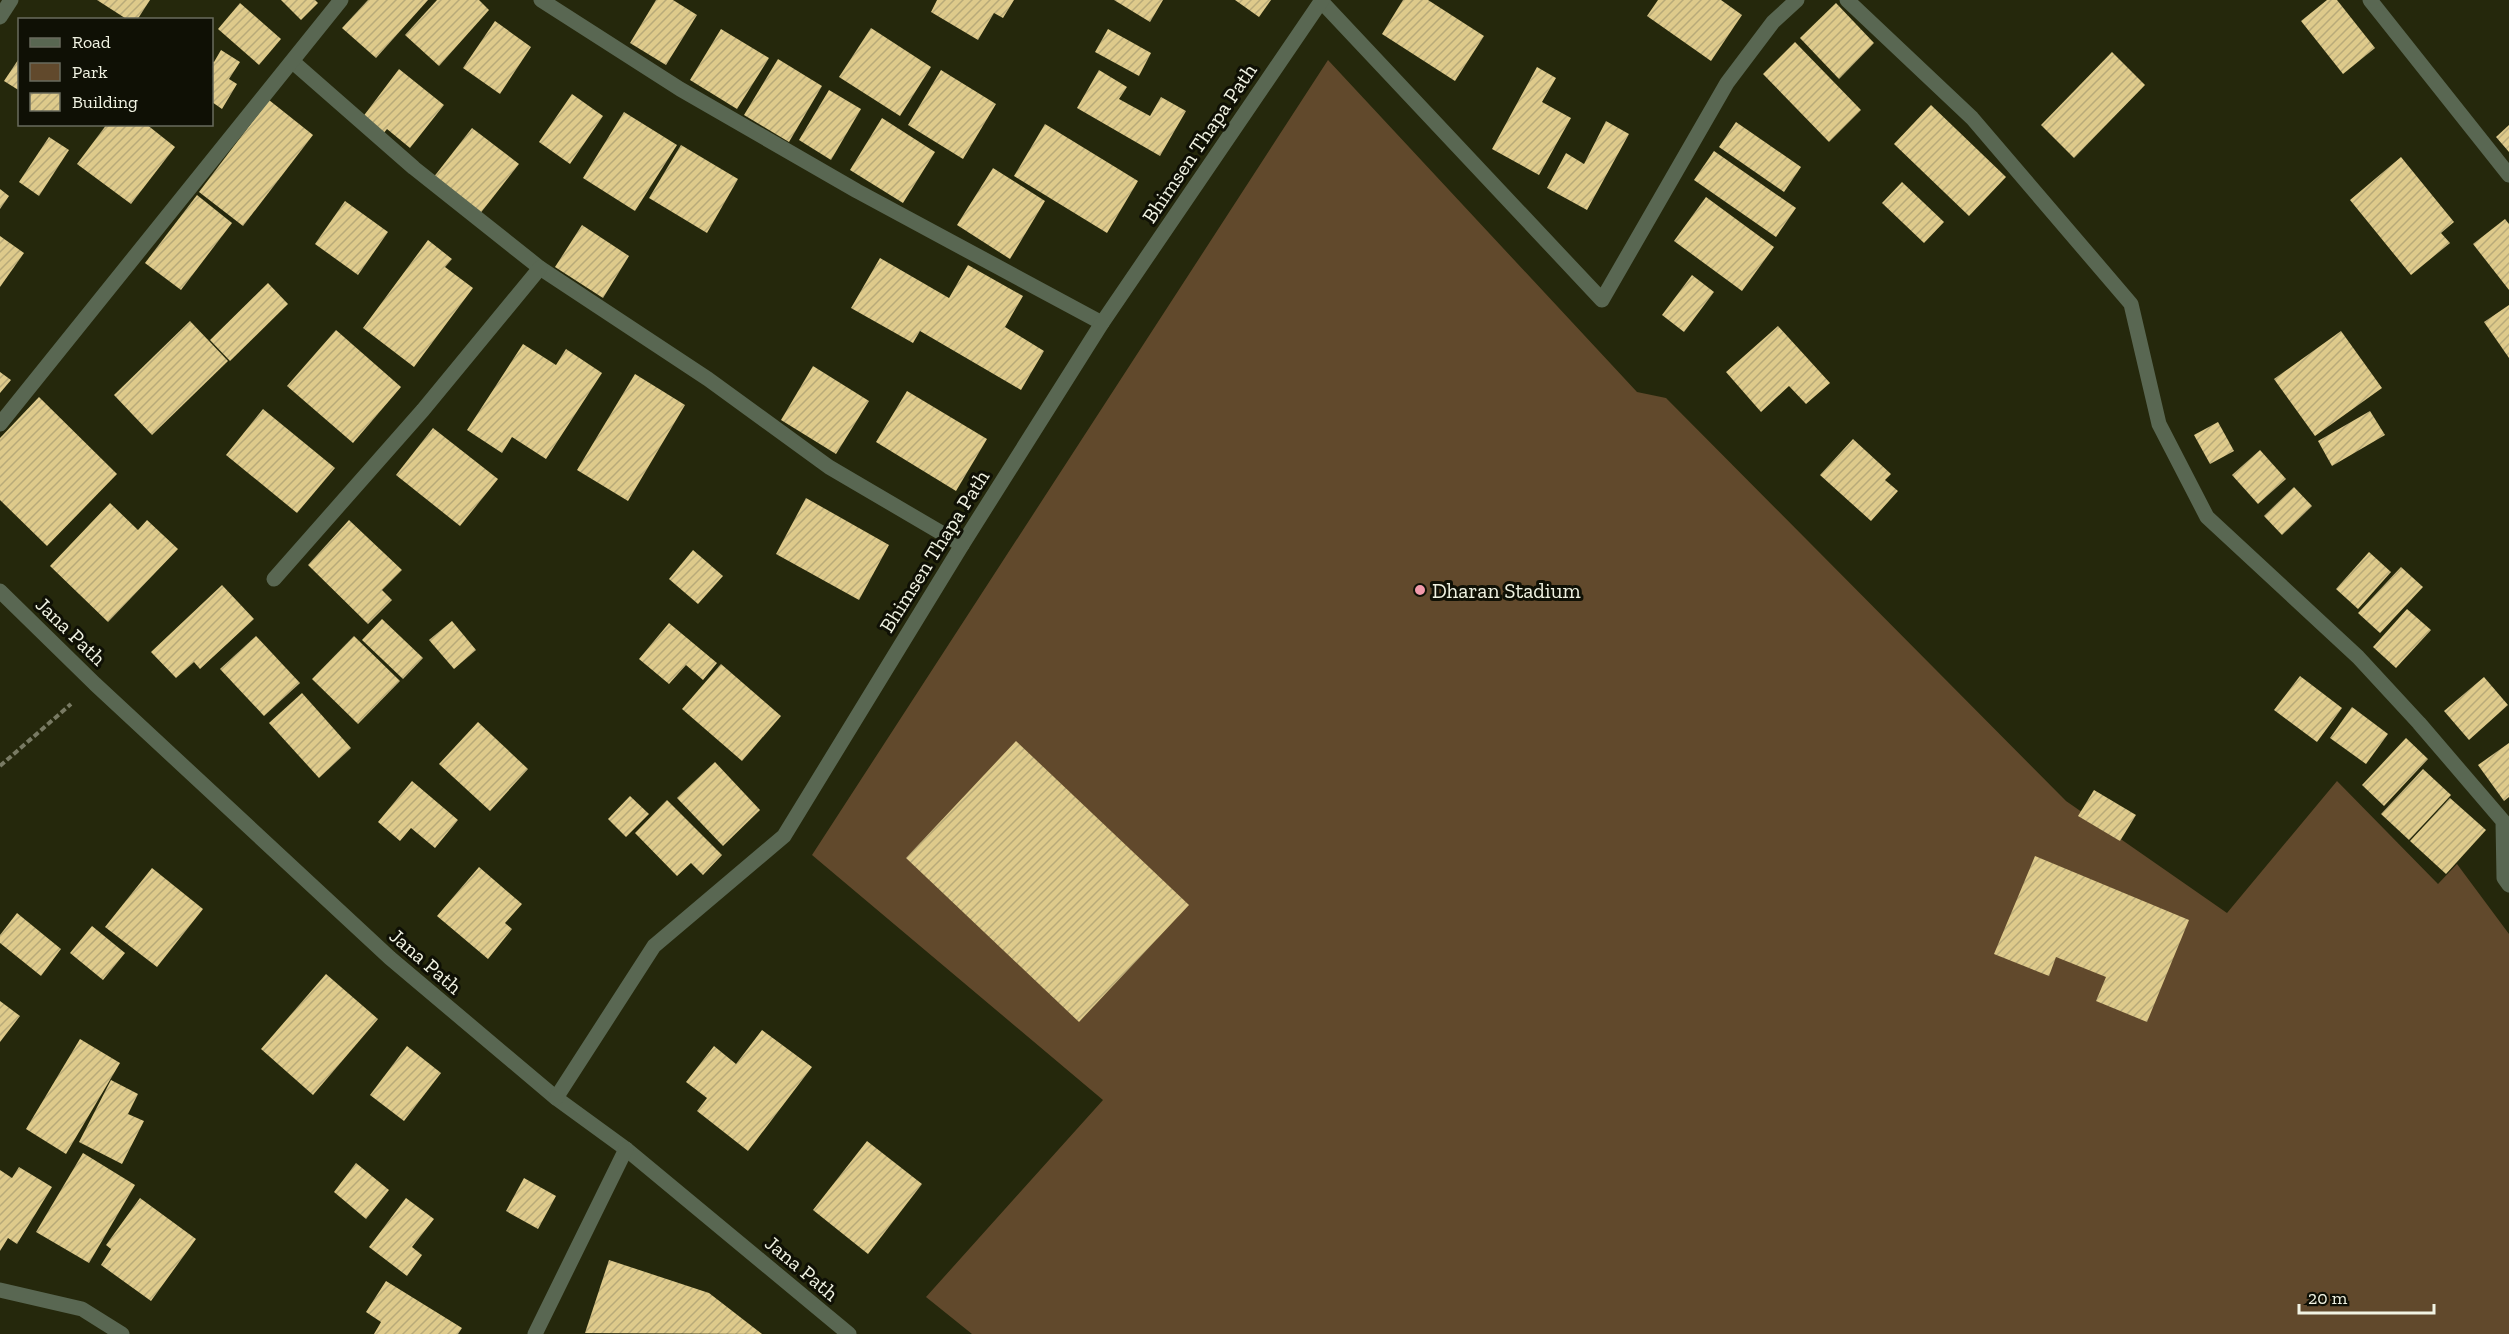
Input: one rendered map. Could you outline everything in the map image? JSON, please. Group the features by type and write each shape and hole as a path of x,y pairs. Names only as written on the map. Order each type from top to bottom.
{"street":[{"path":"0,17 11,0"},
{"path":"0,424 341,0"},
{"path":"541,0 691,95 857,190 1102,323"},
{"path":"1321,0 1602,300 1727,83 1773,22 1797,0"},
{"name":"Bhimsen Thapa Path","path":"556,1098 654,946 784,836 962,545 1102,323 1321,0"},
{"path":"1847,0 1972,118 2131,303 2159,424 2207,517 2358,657 2419,723 2503,821 2504,878 2509,885"},
{"path":"2370,0 2509,175"},
{"path":"293,62 414,168 540,268 708,379 829,467 962,545"},
{"path":"274,579 423,410 540,268"},
{"name":"Jana Path","path":"0,591 95,684 390,958 556,1098 626,1149 849,1334"},
{"path":"535,1334 626,1149"},
{"path":"0,1302 7,1291 82,1309 122,1334"}],"path":[{"path":"0,766 95,684"}],"green space":[{"name":"Dharan Stadium","path":"1328,60 1637,392 1666,398 2066,801 2227,913 2337,781 2438,884 2457,864 2509,934 2509,1334 972,1334 926,1297 1103,1100 812,855"}],"building":[{"path":"97,0 150,0 138,18 125,18"},
{"path":"281,0 315,0 318,3 301,20"},
{"path":"368,0 428,0 376,58 342,28"},
{"path":"437,0 479,0 489,10 439,66 405,35"},
{"path":"656,0 673,0 697,15 666,65 630,43"},
{"path":"937,0 1014,0 1003,18 994,13 978,40 931,12"},
{"path":"1114,0 1163,0 1150,22"},
{"path":"1235,0 1271,0 1259,17"},
{"path":"1403,0 1428,0 1484,36 1455,81 1382,34"},
{"path":"1658,0 1721,0 1742,15 1711,61 1647,16"},
{"path":"2327,0 2337,0 2375,48 2343,74 2301,21"},
{"path":"240,3 281,39 259,65 218,29"},
{"path":"1836,3 1874,43 1839,79 1800,38"},
{"path":"495,21 531,47 500,94 463,68"},
{"path":"871,28 931,67 900,116 839,77"},
{"path":"721,29 769,58 737,109 690,80"},
{"path":"1108,29 1151,53 1139,76 1095,52"},
{"path":"1795,42 1861,110 1829,142 1763,74"},
{"path":"221,50 240,62 229,79 237,84 222,109 213,103 214,62"},
{"path":"2112,52 2145,85 2074,158 2041,125"},
{"path":"778,59 822,86 789,142 744,115"},
{"path":"18,60 18,90 4,81"},
{"path":"1537,67 1556,78 1542,102 1571,118 1539,175 1492,149"},
{"path":"399,69 444,105 410,148 387,129 383,134 362,118"},
{"path":"941,70 996,104 963,159 908,125"},
{"path":"1099,70 1127,87 1119,99 1150,116 1161,97 1186,111 1160,156 1077,108"},
{"path":"829,90 861,109 831,160 799,140"},
{"path":"572,94 603,116 570,164 539,142"},
{"path":"269,100 313,135 243,226 199,192"},
{"path":"1931,105 2006,177 1969,216 1894,144"},
{"path":"624,112 677,145 635,211 583,178"},
{"path":"882,118 935,152 903,203 850,170"},
{"path":"1606,121 1629,134 1587,210 1547,188 1566,153 1584,164"},
{"path":"1736,122 1801,167 1784,192 1719,147"},
{"path":"1045,124 1138,181 1107,233 1014,176"},
{"path":"2509,125 2509,152 2496,137"},
{"path":"106,126 149,126 175,147 131,204 77,164"},
{"path":"472,128 519,164 479,215 433,178"},
{"path":"49,137 69,150 39,196 19,182"},
{"path":"681,145 738,179 707,233 649,198"},
{"path":"1714,151 1796,208 1776,237 1694,180"},
{"path":"2401,157 2454,222 2441,233 2450,243 2411,275 2350,200"},
{"path":"993,168 1045,201 1010,259 957,225"},
{"path":"1902,182 1944,222 1924,243 1882,203"},
{"path":"0,189 9,196 0,209"},
{"path":"197,195 232,223 181,290 145,263"},
{"path":"1706,197 1774,247 1742,291 1674,241"},
{"path":"345,201 388,232 358,275 315,244"},
{"path":"2505,219 2509,224 2509,290 2473,244"},
{"path":"582,225 629,256 603,298 555,267"},
{"path":"0,236 24,253 0,287"},
{"path":"428,240 452,259 445,267 473,288 414,367 363,328"},
{"path":"880,258 949,298 968,265 1023,296 1005,327 1044,351 1021,390 920,331 913,343 851,308"},
{"path":"1692,275 1714,292 1684,332 1662,315"},
{"path":"268,283 288,304 230,361 210,340"},
{"path":"2509,305 2509,358 2484,322"},
{"path":"190,321 228,361 152,435 114,395"},
{"path":"1778,326 1830,383 1806,404 1789,386 1761,412 1726,372"},
{"path":"336,330 401,387 353,443 287,386"},
{"path":"2341,331 2382,388 2315,436 2274,379"},
{"path":"523,344 556,365 566,349 602,373 546,459 512,437 502,453 467,430"},
{"path":"813,366 869,401 836,454 781,420"},
{"path":"0,372 11,380 0,393"},
{"path":"635,374 685,405 628,501 577,470"},
{"path":"907,391 987,439 956,491 876,442"},
{"path":"39,397 117,474 47,546 0,500 0,438"},
{"path":"263,409 335,468 297,513 226,455"},
{"path":"2370,411 2385,435 2332,466 2318,441"},
{"path":"2218,422 2234,451 2210,464 2194,435"},
{"path":"433,428 498,479 460,526 396,475"},
{"path":"1853,439 1891,474 1885,480 1898,491 1871,521 1820,475"},
{"path":"2260,450 2286,479 2258,504 2232,475"},
{"path":"2294,487 2312,506 2282,535 2264,516"},
{"path":"806,498 889,545 859,600 776,554"},
{"path":"110,503 138,530 147,520 178,549 108,622 50,566"},
{"path":"349,520 402,570 382,590 392,600 368,624 308,565"},
{"path":"693,550 723,576 698,604 669,579"},
{"path":"2369,552 2391,572 2358,609 2336,589"},
{"path":"2401,567 2423,587 2380,633 2358,613"},
{"path":"222,585 254,619 200,669 194,662 176,678 151,652"},
{"path":"2407,609 2431,630 2396,668 2373,647"},
{"path":"382,619 423,658 403,679 362,640"},
{"path":"452,621 476,650 454,669 429,640"},
{"path":"669,623 717,663 703,680 686,665 669,684 639,659"},
{"path":"256,636 300,683 264,716 220,669"},
{"path":"354,636 400,681 358,724 312,679"},
{"path":"721,664 781,716 742,761 682,709"},
{"path":"2300,676 2342,708 2317,742 2274,710"},
{"path":"2484,677 2508,705 2469,740 2444,711"},
{"path":"302,693 351,748 319,778 269,723"},
{"path":"2352,707 2388,734 2366,764 2330,738"},
{"path":"478,722 528,769 490,811 439,764"},
{"path":"2406,738 2428,759 2384,806 2362,785"},
{"path":"1016,741 1189,905 1079,1022 906,858"},
{"path":"2509,743 2509,797 2504,801 2478,765"},
{"path":"715,762 760,810 723,846 677,798"},
{"path":"2423,769 2451,795 2409,840 2381,814"},
{"path":"412,781 458,820 435,848 411,828 400,841 378,822"},
{"path":"2094,790 2136,815 2120,841 2078,816"},
{"path":"630,796 649,814 626,837 608,819"},
{"path":"2450,798 2486,830 2446,874 2410,841"},
{"path":"667,800 722,855 703,875 691,863 677,876 635,833"},
{"path":"2035,856 2189,920 2147,1022 2096,1001 2106,977 2056,957 2049,976 1994,954"},
{"path":"479,867 522,904 505,923 512,929 488,959 437,916"},
{"path":"152,868 203,909 157,967 105,927"},
{"path":"17,913 61,949 41,976 0,943 0,935"},
{"path":"92,926 125,953 103,980 70,953"},
{"path":"326,974 378,1019 313,1095 261,1049"},
{"path":"0,1001 20,1016 0,1042"},
{"path":"762,1030 812,1067 748,1151 697,1111 707,1098 686,1082 714,1046 736,1064"},
{"path":"80,1039 120,1063 66,1154 26,1129"},
{"path":"407,1046 441,1073 404,1121 370,1095"},
{"path":"111,1080 138,1094 128,1114 144,1121 122,1164 79,1142"},
{"path":"867,1141 922,1184 868,1254 813,1210"},
{"path":"83,1153 135,1185 89,1263 36,1232"},
{"path":"356,1163 389,1190 366,1219 334,1192"},
{"path":"19,1167 52,1187 17,1244 8,1238 0,1251 0,1170 12,1178"},
{"path":"524,1178 556,1196 538,1229 506,1211"},
{"path":"140,1198 196,1239 151,1301 101,1265 111,1249 106,1245"},
{"path":"406,1198 434,1219 412,1247 422,1255 407,1276 369,1247"},
{"path":"609,1260 709,1293 762,1334 585,1333"},
{"path":"386,1281 462,1328 458,1334 374,1334 381,1322 366,1312"}],"place":[{"name":"Dharan Stadium","path":"1420,590"}]}
